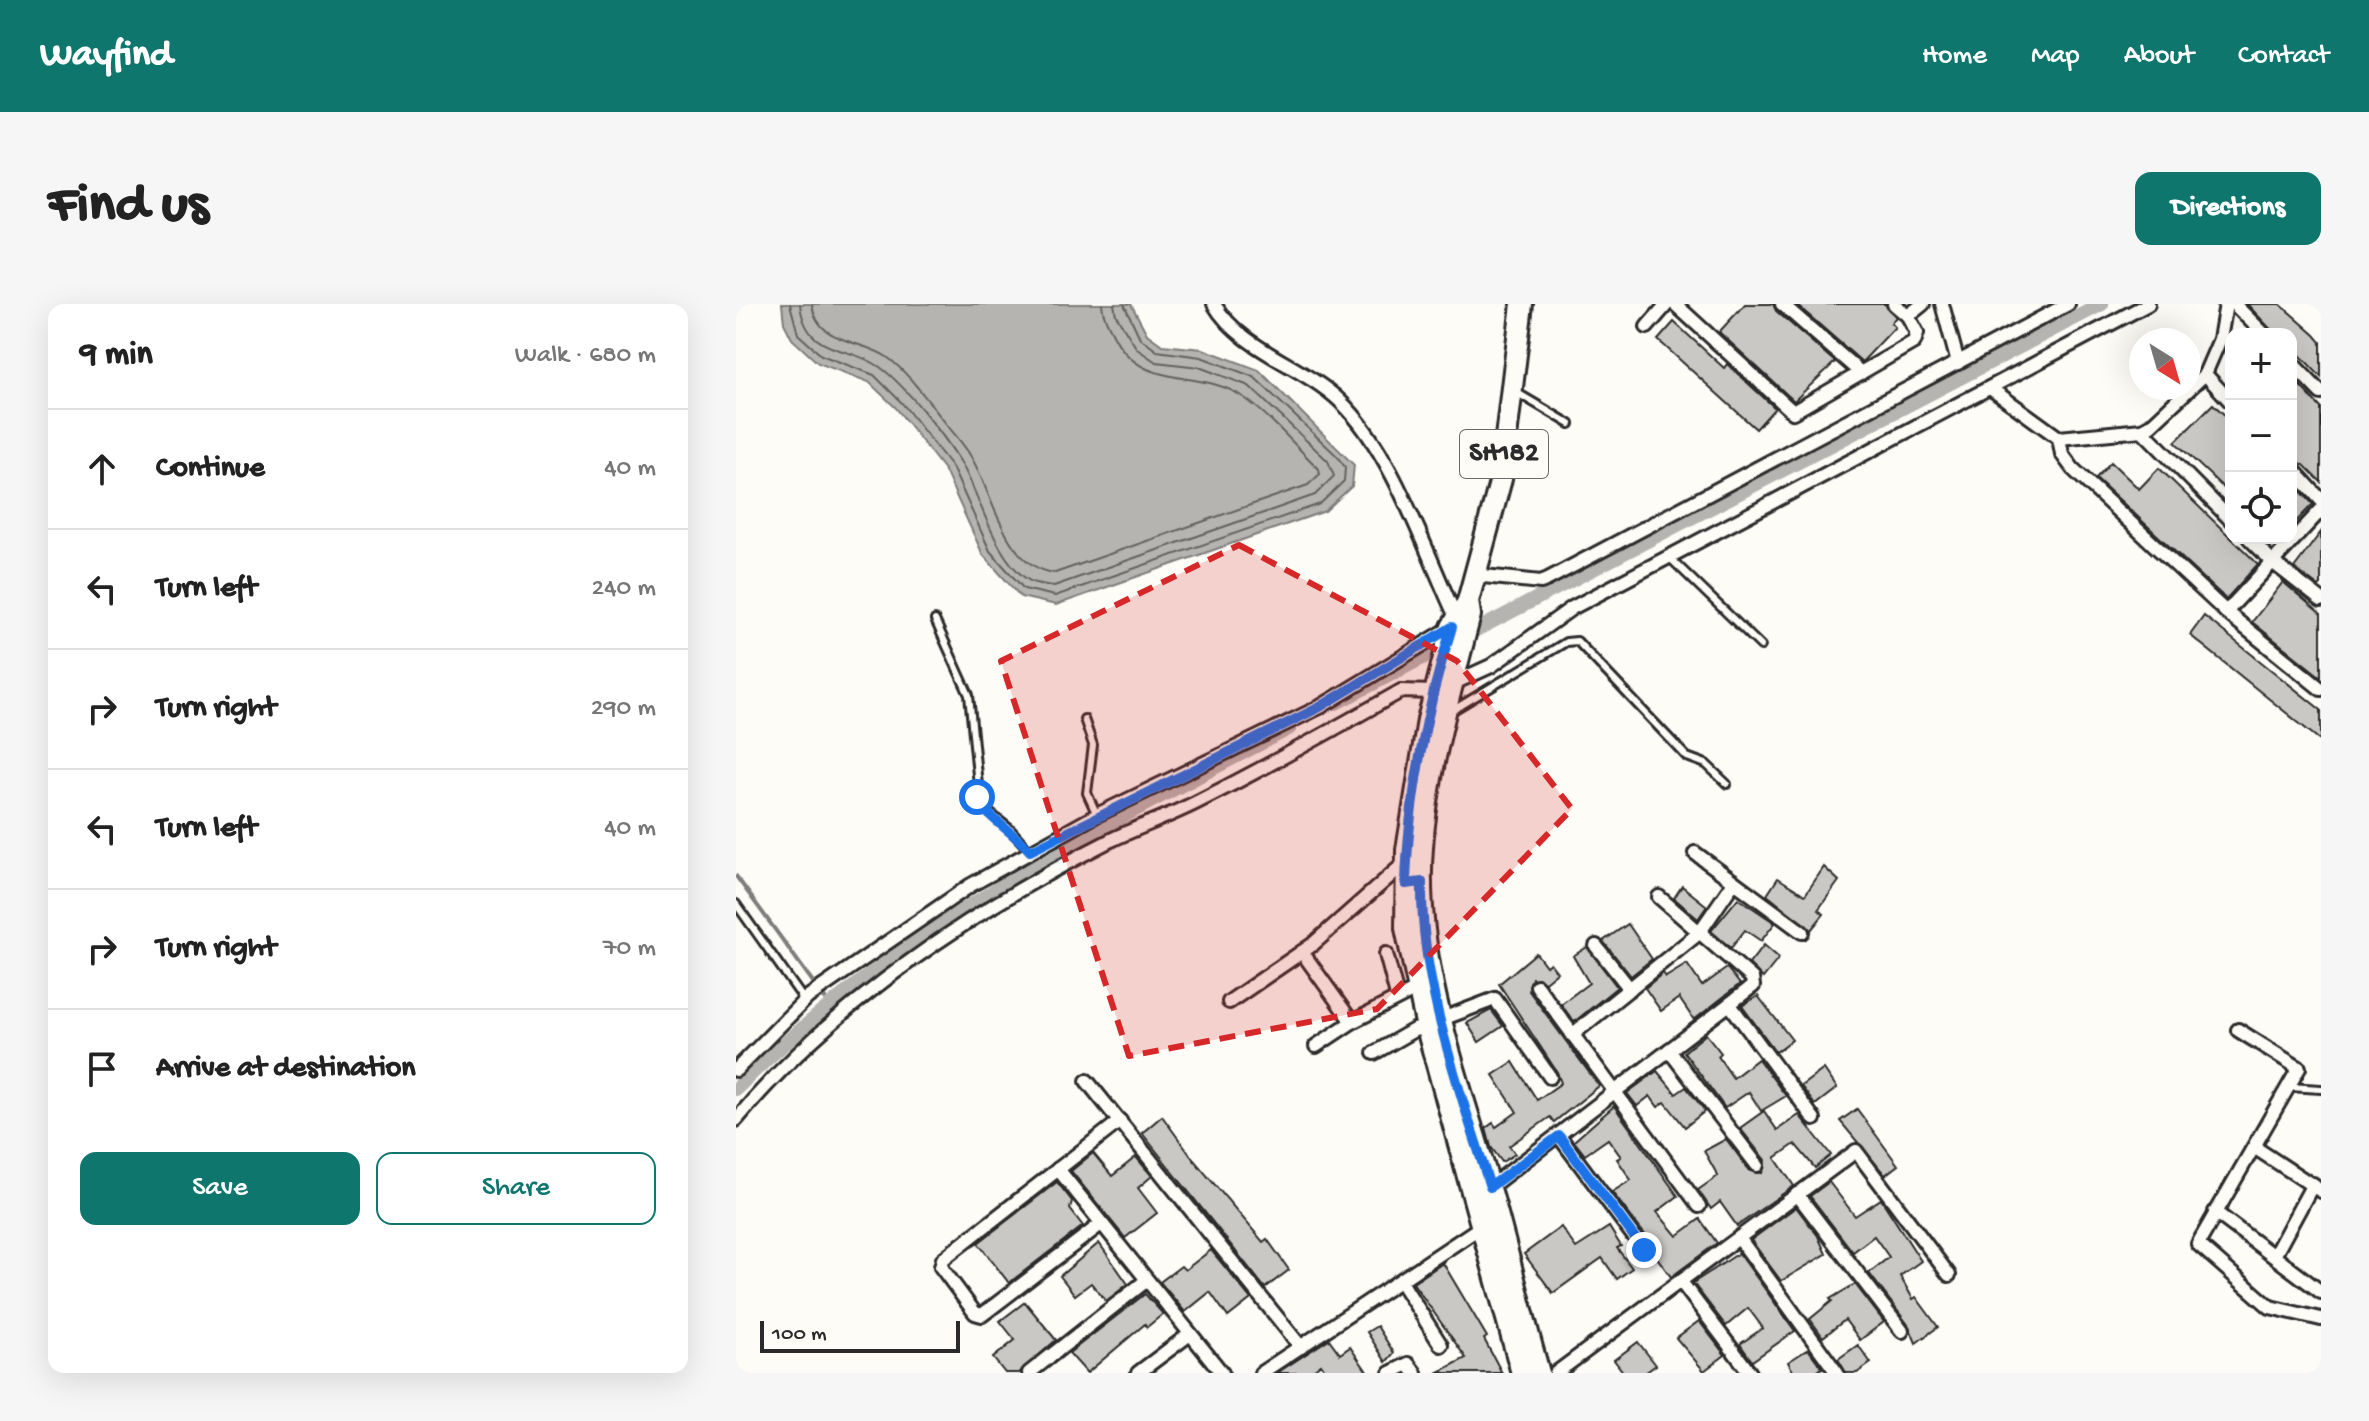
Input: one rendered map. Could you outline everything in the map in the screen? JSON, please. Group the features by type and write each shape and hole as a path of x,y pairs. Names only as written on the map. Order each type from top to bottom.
{"main road":[{"name":"SH182","path":"1522,304 1501,479 1458,621 1447,676 1445,714 1406,928 1425,985 1488,1222 1522,1373"},
{"name":"SH182","path":"1414,883 1407,861 1434,692 1460,657 1458,621"},
{"name":"SH182","path":"1435,1024 1490,1187 1488,1222 1539,1373"}],"street":[{"path":"736,1070 806,998 965,889 1097,815 1320,707 1458,621 1369,433 1337,398 1231,327 1214,304"},
{"path":"1647,327 1667,304"},
{"path":"1675,304 1788,411 1799,409 1918,338 1908,316 1894,304"},
{"path":"1782,304 1861,373"},
{"path":"1908,316 1923,304"},
{"path":"1942,304 1958,363"},
{"path":"1474,575 1541,582 1548,579 2068,304"},
{"path":"1447,676 1500,661 1572,608 2148,304"},
{"path":"1990,388 2059,438 2142,430 2205,374 2220,339 2226,304"},
{"path":"2234,304 2258,328"},
{"path":"2297,368 2321,393"},
{"path":"2205,374 2229,400"},
{"path":"2142,430 2225,514"},
{"path":"2059,438 2062,454 2073,469 2226,612 2321,689"},
{"path":"2296,472 2321,500"},
{"path":"2226,612 2275,564 2321,510"},
{"path":"2255,544 2321,600"},
{"path":"736,1120 778,1071 858,1003 985,910 1108,842 1203,799 1401,691 1411,688 1434,692"},
{"path":"1695,853 1802,932"},
{"path":"1229,1002 1302,952 1407,861"},
{"path":"1572,1035 1699,933 1734,882"},
{"path":"1490,1187 1731,1006 1755,982 1659,897"},
{"path":"1596,946 1630,989"},
{"path":"1302,952 1352,1022"},
{"path":"1386,954 1397,996"},
{"path":"1316,1046 1397,996 1425,985"},
{"path":"1537,986 1699,1206"},
{"path":"1374,1053 1414,1030 1495,999 1550,1077"},
{"path":"1731,1006 1814,1119"},
{"path":"2238,1030 2295,1063 2298,1073 2199,1238 2201,1250 2276,1310 2321,1319"},
{"path":"1669,1050 1757,1165"},
{"path":"1087,1081 1301,1347"},
{"path":"1101,1224 982,1315 975,1313 940,1263 1120,1121"},
{"path":"1559,1136 1644,1250"},
{"path":"2254,1147 2317,1188 2274,1256"},
{"path":"1556,1373 1682,1283 1856,1151 1949,1275"},
{"path":"1058,1169 1222,1373"},
{"path":"1797,1194 1902,1331"},
{"path":"2215,1212 2320,1291"},
{"path":"1261,1373 1488,1222"},
{"path":"1739,1238 1837,1373"},
{"path":"1029,1373 1147,1280"},
{"path":"1401,1282 1441,1345"},
{"path":"1682,1283 1750,1373"},
{"path":"1138,1373 1190,1334"},
{"path":"1390,1373 1408,1364 1415,1373"}],"lane":[{"path":"1513,390 1570,424"},
{"path":"1669,557 1761,646"},
{"path":"935,620 969,695 980,805 1010,829 1030,851"},
{"path":"1445,714 1566,642 1577,641 1687,757 1706,764 1727,784"},
{"path":"1084,719 1093,745 1087,793 1097,815"},
{"path":"736,904 806,998"},
{"path":"2289,1087 2321,1089"}],"highlighted area":[{"path":"1239,545 1457,661 1572,809 1377,1009 1129,1056 1001,661"}],"water":[{"path":"782,304 1131,304 1147,334 1162,345 1203,349 1259,370 1354,465 1352,486 1325,511 1056,605 1021,597 983,555 945,471 896,408 869,382 818,363 792,339 784,323"}],"building":[{"path":"1745,304 1773,304 1776,311 1835,362 1794,401 1719,332"},
{"path":"1796,304 1885,304 1896,317 1891,323 1895,327 1862,362"},
{"path":"2247,304 2280,304 2315,335 2321,342 2321,377 2297,352 2297,328 2269,328"},
{"path":"1674,322 1724,368 1727,364 1775,408 1756,429 1658,340"},
{"path":"2297,382 2321,408 2321,482 2297,461"},
{"path":"2213,404 2225,415 2225,489 2175,442"},
{"path":"2111,462 2139,489 2159,468 2225,532 2225,544 2237,544 2258,564 2226,599 2096,478"},
{"path":"2297,487 2313,504 2297,521"},
{"path":"2321,532 2321,585 2319,587 2294,568"},
{"path":"2283,582 2321,614 2321,677 2252,622"},
{"path":"2204,616 2321,710 2321,741 2190,635"},
{"path":"1824,867 1839,881 1818,910 1824,914 1811,930 1767,895 1778,878 1805,895"},
{"path":"1682,886 1707,906 1698,919 1674,898"},
{"path":"1738,898 1775,923 1761,941 1745,930 1731,948 1711,931"},
{"path":"1628,924 1652,959 1631,976 1603,941"},
{"path":"1764,945 1779,958 1763,978 1749,964"},
{"path":"1587,947 1617,987 1574,1022 1561,1004 1589,983 1573,956"},
{"path":"1536,953 1546,966 1550,963 1557,972 1545,982 1532,978 1529,991 1599,1086 1554,1122 1550,1117 1509,1146 1515,1154 1502,1162 1491,1147 1486,1128 1493,1123 1496,1127 1517,1112 1493,1075 1513,1062 1537,1100 1561,1083 1557,1072 1499,984"},
{"path":"1687,964 1702,986 1727,968 1740,984 1694,1020 1679,998 1661,1011 1645,988 1663,973 1666,977"},
{"path":"1758,996 1792,1040 1776,1052 1742,1006"},
{"path":"1491,1010 1503,1026 1479,1042 1467,1023"},
{"path":"1706,1034 1721,1053 1718,1056 1733,1078 1758,1059 1786,1096 1761,1111 1749,1092 1725,1108 1684,1052"},
{"path":"1824,1069 1837,1088 1815,1105 1801,1086"},
{"path":"1657,1071 1676,1094 1686,1087 1705,1111 1685,1127 1665,1102 1658,1107 1650,1096 1637,1106 1627,1093"},
{"path":"1614,1106 1678,1196 1657,1212 1677,1236 1700,1219 1717,1243 1671,1277 1656,1256 1659,1253 1612,1192 1631,1180 1617,1159 1621,1157 1608,1139 1585,1155 1574,1141"},
{"path":"1857,1109 1898,1165 1885,1175 1840,1121"},
{"path":"1764,1111 1777,1130 1799,1115 1831,1155 1815,1168 1795,1144 1775,1158 1794,1186 1737,1226 1720,1202 1711,1209 1698,1190 1718,1176 1704,1151 1726,1139 1750,1171 1762,1173 1765,1160 1740,1128"},
{"path":"1162,1116 1193,1159 1263,1242 1267,1239 1289,1270 1265,1288 1142,1133"},
{"path":"1093,1153 1112,1176 1136,1157 1152,1176 1138,1188 1157,1213 1125,1238 1071,1171"},
{"path":"1057,1182 1072,1201 1070,1209 1083,1226 1009,1283 978,1243"},
{"path":"1829,1182 1855,1216 1881,1199 1921,1261 1900,1276 1913,1299 1916,1297 1938,1327 1916,1343 1909,1326 1869,1273 1889,1257 1874,1236 1853,1252 1810,1196"},
{"path":"1796,1207 1818,1236 1826,1254 1781,1281 1751,1240"},
{"path":"1561,1227 1576,1248 1609,1227 1621,1246 1617,1248 1632,1268 1617,1279 1602,1258 1553,1293 1524,1254"},
{"path":"1099,1243 1128,1284 1106,1301 1091,1283 1075,1295 1060,1276"},
{"path":"1211,1250 1251,1299 1228,1317 1210,1292 1185,1312 1160,1282 1181,1266 1185,1270"},
{"path":"1739,1253 1795,1331 1752,1361 1740,1344 1763,1328 1748,1308 1726,1326 1693,1283"},
{"path":"1443,1263 1487,1337 1484,1339 1502,1373 1437,1373 1466,1358 1413,1283"},
{"path":"1855,1284 1884,1322 1860,1340 1845,1320 1823,1337 1810,1319 1832,1301 1830,1299"},
{"path":"1145,1294 1163,1314 1147,1327 1145,1324 1087,1373 1069,1353"},
{"path":"1025,1302 1056,1340 1019,1373 1005,1373 993,1358 1015,1340 1000,1321"},
{"path":"1699,1321 1725,1355 1704,1371 1676,1338"},
{"path":"1377,1326 1394,1353 1386,1362 1367,1332"},
{"path":"1329,1339 1340,1354 1350,1347 1368,1373 1327,1373 1321,1364 1309,1373 1277,1373"},
{"path":"1638,1342 1656,1365 1645,1373 1624,1373 1614,1360"},
{"path":"1858,1345 1871,1363 1857,1373 1846,1373 1838,1359"},
{"path":"1808,1349 1822,1368 1815,1373 1794,1373 1788,1362"}],"waterway":[{"path":"1336,703 2102,304"},
{"path":"736,1089 798,1032 862,980 930,932 1070,846 1290,728"},
{"path":"736,876 829,1004"}],"route":[{"path":"977,797 986,813 1015,833 1030,851 1097,815 1320,707 1452,627 1428,720 1407,850 1406,884 1422,882 1421,899 1433,982 1449,1053 1490,1187 1559,1136 1644,1250"}]}
